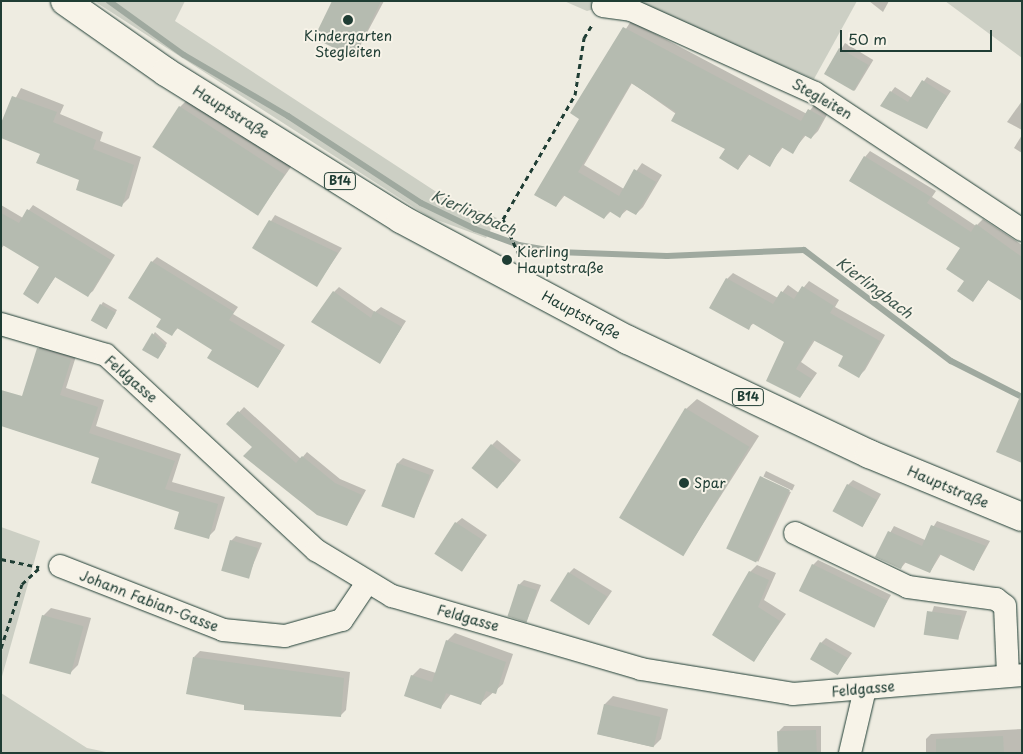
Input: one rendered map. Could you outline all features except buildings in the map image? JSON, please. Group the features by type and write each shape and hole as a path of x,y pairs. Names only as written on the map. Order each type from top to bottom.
{"main road":[{"name":"Hauptstraße","path":"65,1 166,72 401,219 628,340 869,454 1022,517"}],"street":[{"name":"Stegleiten","path":"603,6 631,10 815,93 1022,230"},
{"name":"Feldgasse","path":"1,324 106,355 316,550 367,583 392,596 641,669 793,694 1015,675"},
{"path":"795,533 908,586 996,599 1005,606 1015,675"},
{"name":"Johann Fabian-Gasse","path":"50,566 223,630 285,636 342,620 367,583"},
{"path":"850,753 864,689"}],"path":[{"path":"520,257 502,219 575,95 584,38 603,6"},
{"path":"1,559 50,566"},
{"path":"1,648 22,584 50,566"}],"shaded area":[{"path":"94,1 185,1 175,21 438,193 497,218 486,238 429,217"},
{"path":"564,1 622,1 587,11"},
{"path":"632,1 857,1 814,79"},
{"path":"945,1 1022,1 1022,58"},
{"path":"1,527 40,541 1,680"},
{"path":"1,693 87,748 111,753 1,753"}],"waterway":[{"name":"Kierlingbach","path":"109,1 184,55 288,116 421,203 475,229 519,245 557,252 667,256 804,250 951,361 1022,397"}],"place":[{"name":"Kindergarten Stegleiten","path":"348,20"},
{"name":"Kierling Hauptstraße","path":"507,260"},
{"name":"Spar","path":"684,483"}]}
